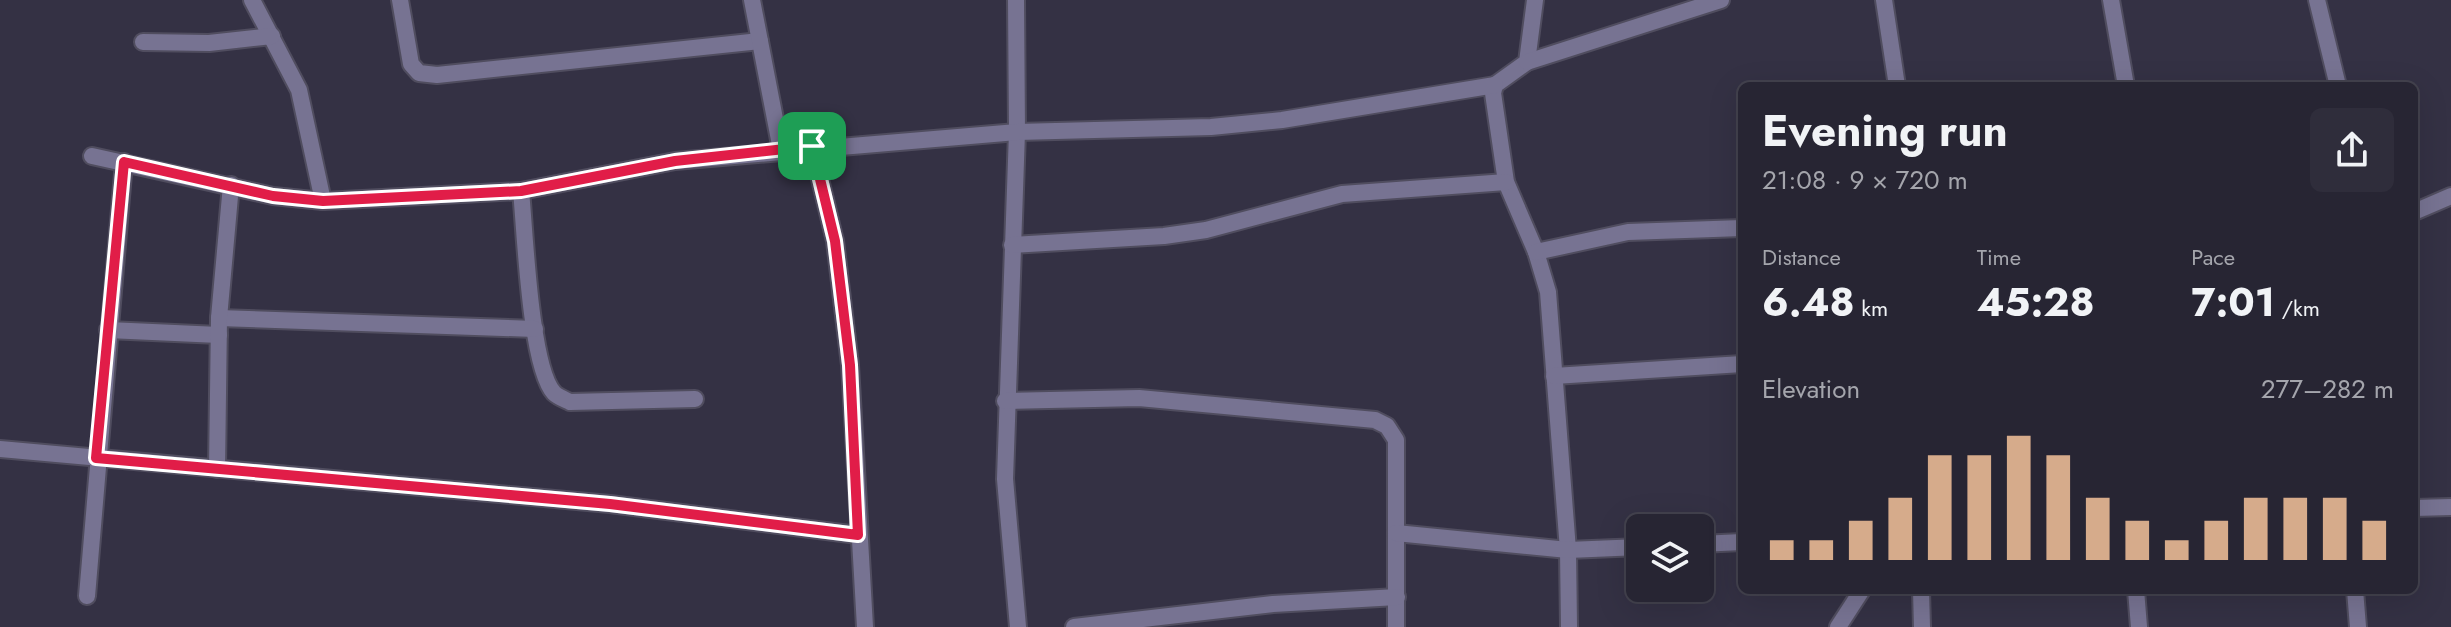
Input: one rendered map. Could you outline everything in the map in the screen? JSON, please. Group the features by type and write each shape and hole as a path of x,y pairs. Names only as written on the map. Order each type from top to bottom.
{"street":[{"path":"252,0 299,90 323,201"},
{"path":"400,0 411,64 419,73 760,41"},
{"path":"752,0 781,150"},
{"path":"1016,0 1017,132 1005,401 1005,479 1018,627"},
{"path":"1527,62 1535,0"},
{"path":"92,156 273,196 323,201 521,191 675,161 812,146 1017,132 1211,127 1282,120 1495,85 1527,62 1721,0"},
{"path":"1884,0 1896,82"},
{"path":"2111,0 2125,82"},
{"path":"2317,0 2337,82"},
{"path":"143,42 209,43 272,36"},
{"path":"1495,85 1493,93 1506,182 1536,252 1548,292 1568,550 1569,627"},
{"path":"812,146 835,241 850,365 865,627"},
{"path":"87,596 96,458 124,162"},
{"path":"1012,245 1164,236 1206,230 1342,194 1506,182"},
{"path":"217,469 219,327 231,185"},
{"path":"521,191 535,329 547,379 554,393 570,402 695,399"},
{"path":"2418,210 2451,196"},
{"path":"1536,252 1628,232 1738,228"},
{"path":"108,330 219,327 535,329"},
{"path":"1554,376 1738,364"},
{"path":"1005,401 1139,398 1375,420 1387,426 1396,440 1396,627"},
{"path":"0,449 610,504 858,535"},
{"path":"2418,508 2451,507"},
{"path":"1396,533 1568,550 1626,548"},
{"path":"1714,543 1738,542"},
{"path":"1838,627 1859,594"},
{"path":"1921,594 1922,627"},
{"path":"2136,594 2139,627"},
{"path":"2355,594 2358,627"},
{"path":"1074,627 1273,604 1397,597"}],"route":[{"path":"812,146 835,241 850,365 858,535 610,504 96,458 124,162 273,196 323,201 521,191 675,161 812,146"}]}
